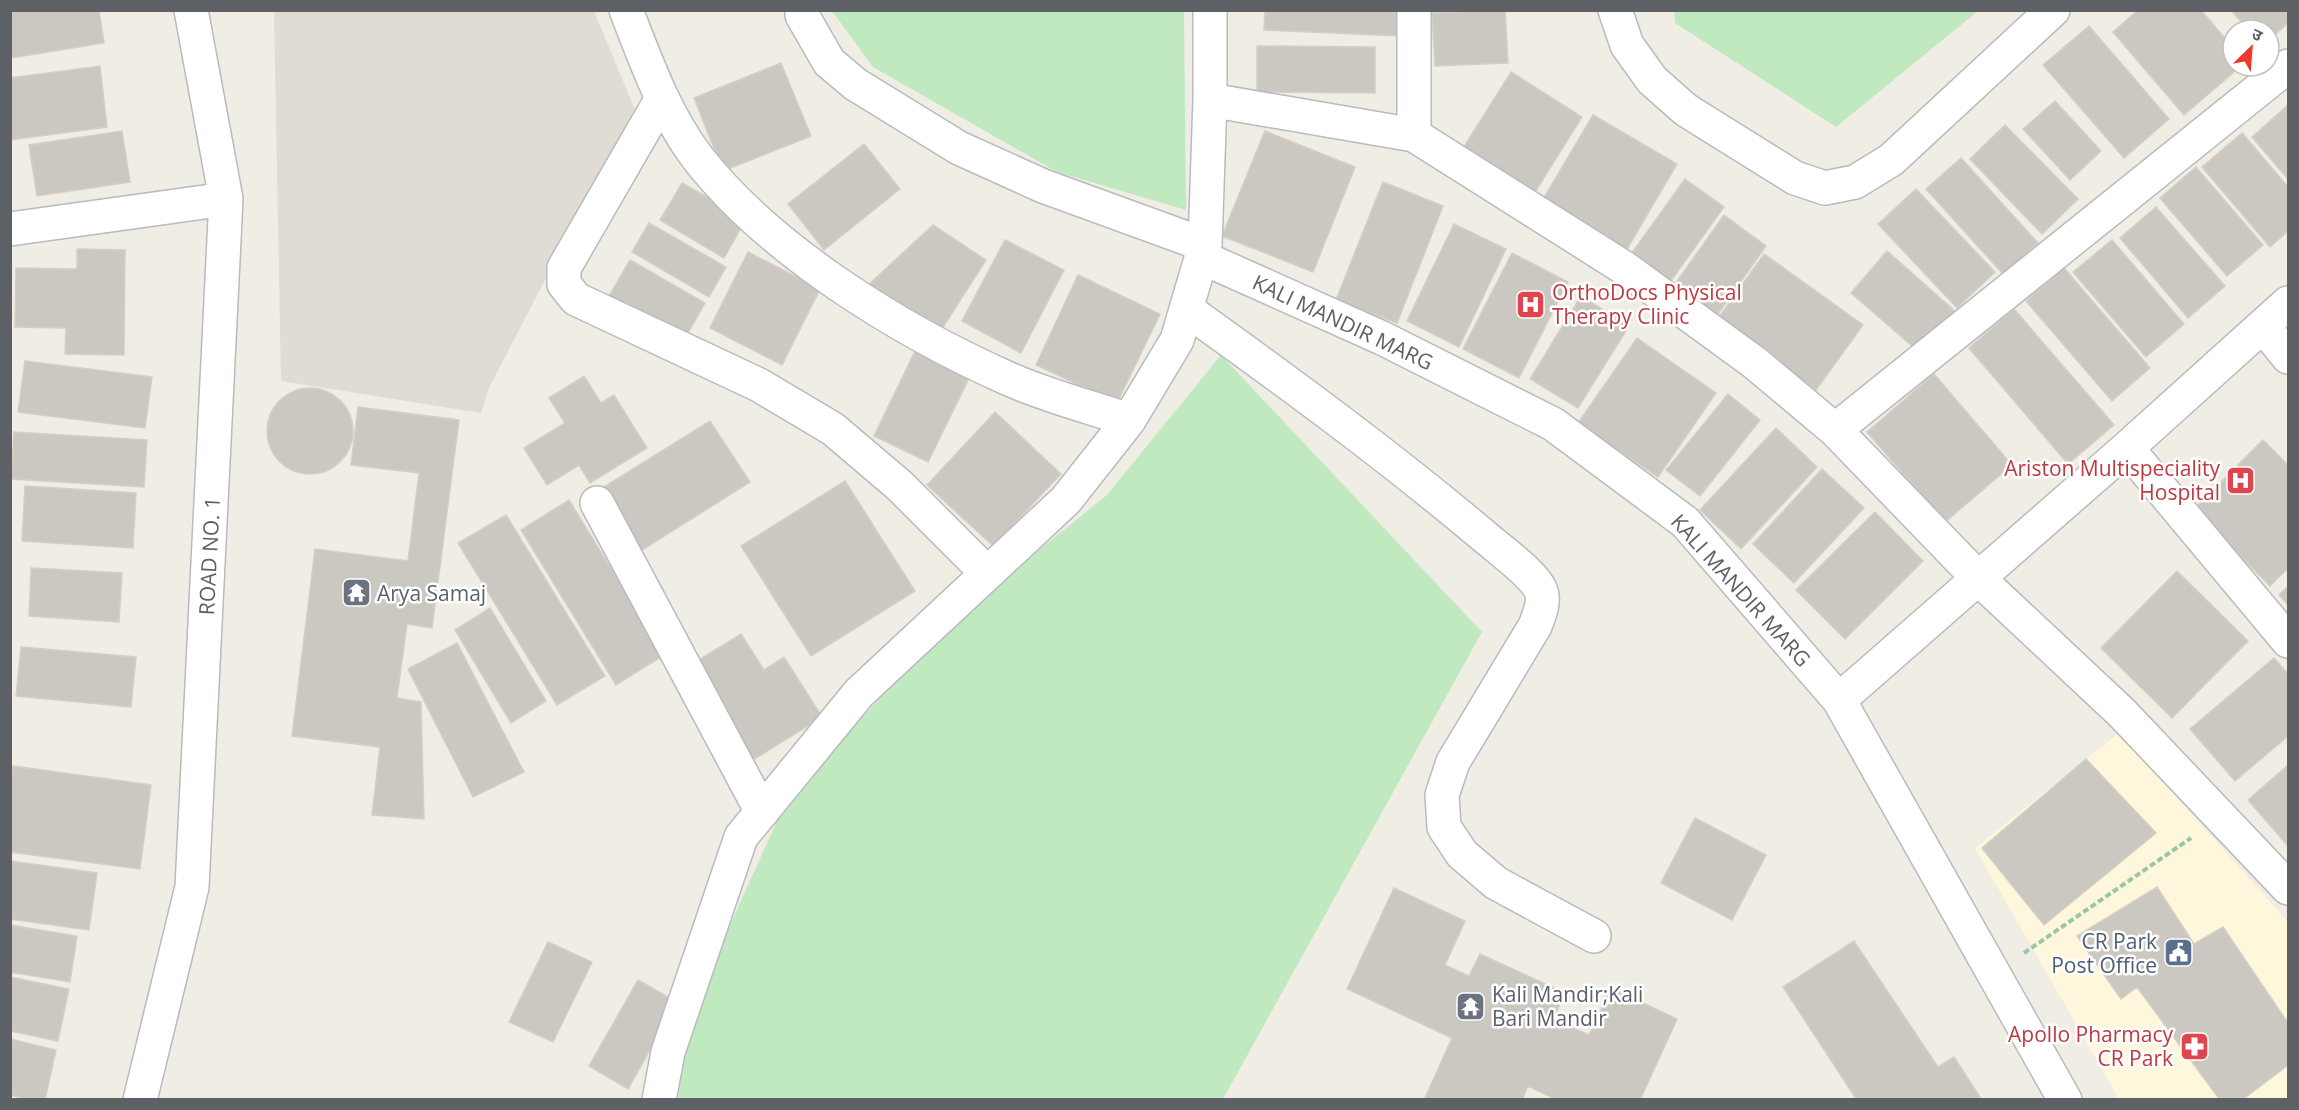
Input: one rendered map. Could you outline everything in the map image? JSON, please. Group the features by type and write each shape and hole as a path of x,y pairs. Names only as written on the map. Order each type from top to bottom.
{"street":[{"name":"ROAD NO. 1","path":"141,1100 192,887 226,199 191,10"},
{"path":"626,10 661,100 697,157 753,218 815,267 894,321 1010,379 1129,420"},
{"name":"KALI MANDIR MARG","path":"802,10 802,15 829,62 855,84 959,148 1043,186 1203,251 1553,424 1685,522 1839,700 2066,1100"},
{"path":"659,1100 668,1052 741,837 859,693 1066,500 1129,420 1177,340 1203,251 1210,100 1210,10"},
{"path":"1414,10 1414,135"},
{"path":"1614,10 1627,45 1652,80 1686,110 1794,178 1825,188 1855,182 1891,160 2053,10"},
{"path":"1835,430 2289,66"},
{"path":"661,100 564,268 564,284 576,300 759,386 833,429 900,486 987,573"},
{"path":"1210,100 1414,135 1626,269 1755,363 1835,430 1978,579 2122,713 2289,888"},
{"path":"10,229 226,199"},
{"path":"1839,700 2289,303"},
{"path":"1186,309 1307,396 1452,510 1528,573 1541,591 1542,608 1535,626 1454,762 1442,795 1444,827 1462,854 1496,883 1594,936"},
{"path":"2263,326 2289,357"},
{"path":"2127,448 2289,640"},
{"path":"597,503 762,812"}],"path":[{"path":"1994,973 2175,851"}],"shaded area":[{"path":"274,11 594,11 641,124 576,220 489,388 481,413 281,381"},
{"path":"2119,733 2288,922 2288,1099 2119,1099 1975,848"}],"green space":[{"path":"1674,10 1978,11 1836,127 1675,23"},
{"path":"832,11 1184,11 1186,210 1057,172 873,67"},
{"path":"1221,355 1482,632 1223,1099 678,1100 688,1017 789,795 962,612 1107,495"}],"building":[{"path":"10,10 99,10 104,43 10,58"},
{"path":"1265,10 1401,10 1400,36 1264,30"},
{"path":"1505,10 1508,63 1435,66 1432,13"},
{"path":"2138,10 2201,10 2221,34 2221,78 2227,78 2184,115 2113,32"},
{"path":"2231,10 2288,10 2288,23 2281,29 2281,18 2238,18"},
{"path":"2089,26 2169,119 2124,158 2043,65"},
{"path":"1257,46 1375,47 1375,93 1257,92"},
{"path":"781,63 811,136 723,171 694,98"},
{"path":"100,66 107,127 10,140 10,78"},
{"path":"1511,72 1582,117 1532,197 1460,153"},
{"path":"2055,101 2101,151 2070,180 2023,129"},
{"path":"2288,105 2288,179 2252,137"},
{"path":"1593,115 1677,164 1623,256 1539,206"},
{"path":"2005,125 2078,199 2042,234 1970,159"},
{"path":"122,131 130,182 37,196 29,145"},
{"path":"1265,131 1355,167 1313,272 1222,236"},
{"path":"2242,133 2288,187 2288,231 2270,247 2202,167"},
{"path":"864,144 900,189 824,250 788,204"},
{"path":"1961,158 2038,243 2003,274 1926,189"},
{"path":"2196,167 2263,245 2227,276 2160,198"},
{"path":"1685,179 1724,207 1668,285 1629,257"},
{"path":"1383,182 1443,206 1397,323 1336,300"},
{"path":"682,183 746,219 724,258 660,220"},
{"path":"1916,189 1995,272 1957,308 1878,224"},
{"path":"2156,207 2225,286 2188,318 2120,238"},
{"path":"1724,215 1766,246 1713,321 1670,291"},
{"path":"649,223 726,267 709,297 632,252"},
{"path":"1454,224 1506,249 1459,347 1407,321"},
{"path":"933,225 986,260 938,335 865,288"},
{"path":"1005,240 1064,270 1021,353 962,321"},
{"path":"2112,240 2184,324 2146,357 2073,272"},
{"path":"77,249 125,250 124,355 65,354 66,328 15,327 16,268 77,269"},
{"path":"1887,251 1956,312 1920,353 1851,293"},
{"path":"748,252 820,289 782,365 710,328"},
{"path":"1512,253 1568,282 1519,378 1463,349"},
{"path":"1764,254 1863,325 1816,390 1717,320"},
{"path":"630,260 705,303 684,340 609,296"},
{"path":"2064,268 2150,368 2112,401 2026,301"},
{"path":"1078,275 1160,314 1117,403 1036,365"},
{"path":"1581,296 1629,326 1578,408 1530,379"},
{"path":"2014,309 2114,425 2068,464 1969,348"},
{"path":"1637,338 1716,393 1658,477 1578,423"},
{"path":"920,341 974,368 928,462 874,436"},
{"path":"25,361 152,377 145,428 18,412"},
{"path":"1934,374 2012,465 1945,522 1867,432"},
{"path":"584,376 601,403 614,395 647,448 590,483 579,465 547,485 524,448 565,423 549,398"},
{"path":"310,388 326,392 340,401 349,415 353,431 349,447 340,461 326,470 310,474 294,470 280,461 271,447 267,431 271,415 280,401 294,392"},
{"path":"1728,394 1760,420 1700,496 1666,470"},
{"path":"358,407 459,420 432,628 407,624 397,698 421,702 424,819 372,815 380,747 292,736 315,549 408,561 419,473 351,465"},
{"path":"995,412 1061,474 993,546 927,485"},
{"path":"710,421 750,482 639,552 599,490"},
{"path":"1776,428 1817,467 1741,549 1700,510"},
{"path":"14,432 147,440 144,487 11,479"},
{"path":"2263,440 2288,465 2288,568 2270,586 2194,509"},
{"path":"1822,469 1864,508 1794,583 1753,544"},
{"path":"845,481 915,591 811,656 741,546"},
{"path":"25,486 136,493 133,548 22,541"},
{"path":"569,500 664,655 616,685 521,530"},
{"path":"1875,512 1923,561 1845,639 1796,590"},
{"path":"506,515 605,676 557,705 458,543"},
{"path":"31,568 122,573 119,622 29,616"},
{"path":"2177,571 2248,641 2172,718 2101,648"},
{"path":"2288,586 2288,605 2279,595"},
{"path":"490,608 546,701 511,723 455,630"},
{"path":"741,634 764,670 784,657 822,717 753,760 680,645 699,660"},
{"path":"457,643 524,772 473,797 408,669"},
{"path":"21,647 136,657 131,707 16,696"},
{"path":"2274,658 2288,674 2288,736 2235,781 2190,729"},
{"path":"2086,759 2156,833 2044,925 1982,848"},
{"path":"2288,765 2288,846 2248,800"},
{"path":"13,766 151,785 140,869 10,852 10,786"},
{"path":"1695,818 1766,855 1732,920 1661,883"},
{"path":"10,861 97,873 89,930 10,919"},
{"path":"2157,887 2194,944 2223,927 2288,1023 2288,1065 2242,1100 2220,1100 2137,987 2121,999 2077,936"},
{"name":"Kali Mandir;Kali Bari Mandir","path":"1394,888 1465,921 1445,965 1469,976 1480,954 1565,993 1553,1019 1589,1035 1611,988 1677,1019 1640,1100 1557,1100 1528,1086 1522,1100 1424,1100 1452,1038 1347,989"},
{"path":"10,925 77,936 70,982 10,972"},
{"path":"1854,941 1938,1067 1954,1057 1982,1100 1857,1100 1783,987"},
{"path":"548,942 592,962 553,1042 509,1022"},
{"path":"10,977 69,989 58,1041 10,1031"},
{"path":"638,980 677,1002 628,1089 589,1066"},
{"path":"10,1039 56,1050 45,1100 30,1100 10,1095"}],"place":[{"name":"OrthoDocs Physical Therapy Clinic","path":"1531,304"},
{"name":"Ariston Multispeciality Hospital","path":"2241,480"},
{"name":"Arya Samaj","path":"356,593"},
{"name":"CR Park Post Office","path":"2178,953"},
{"name":"Kali Mandir;Kali Bari Mandir","path":"1471,1006"},
{"name":"Apollo Pharmacy CR Park","path":"2194,1046"}]}
